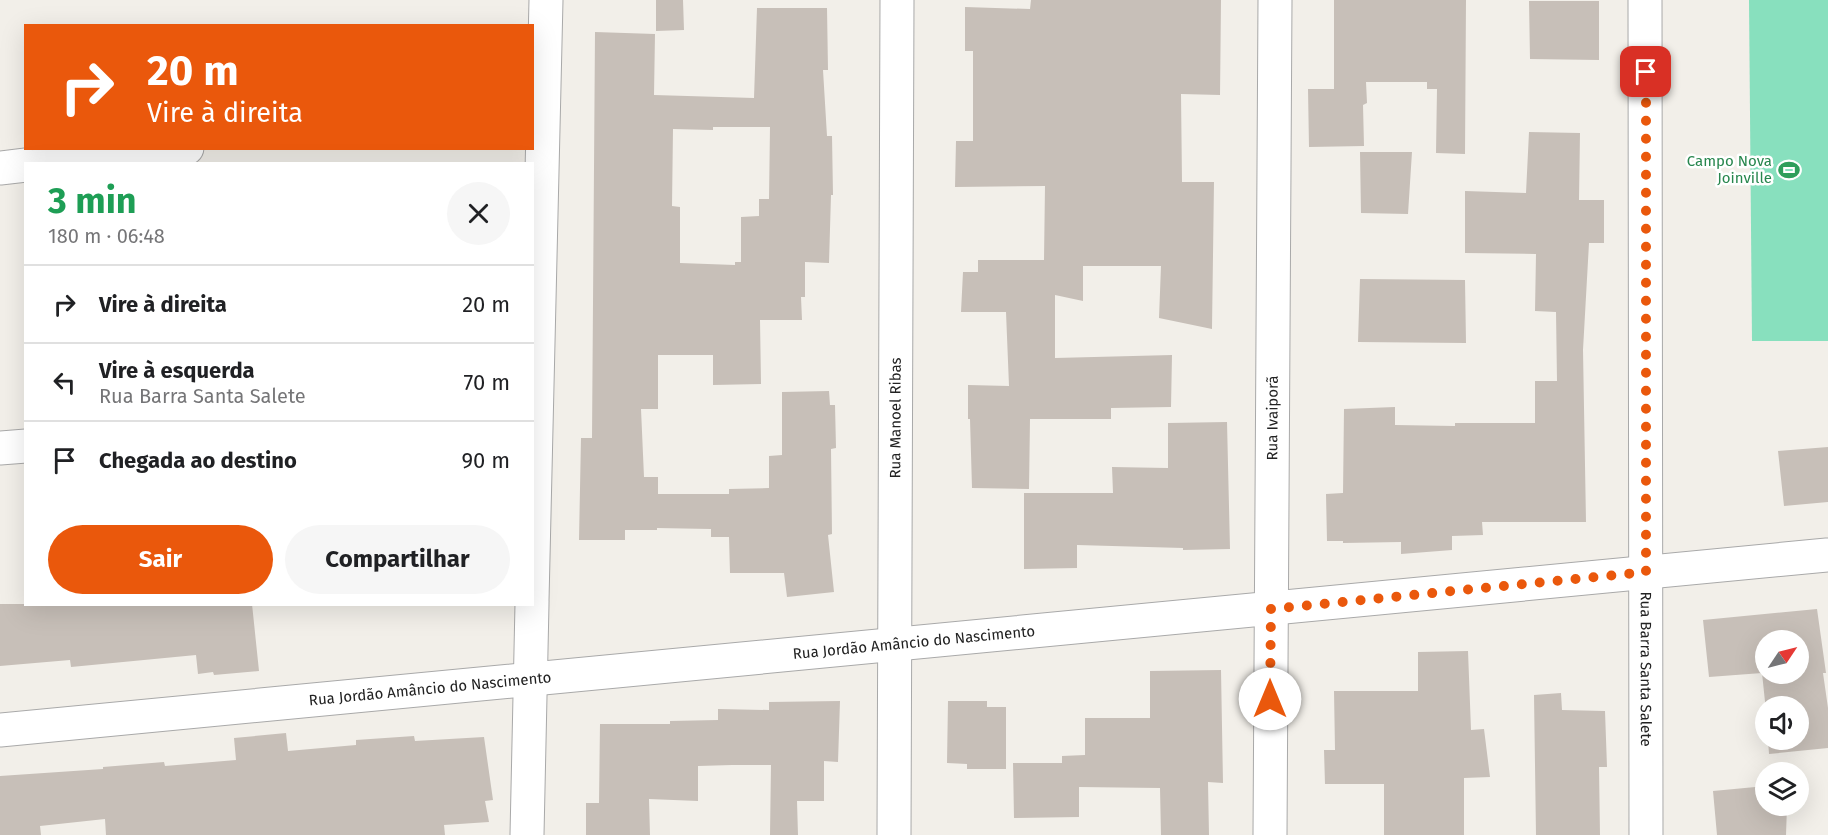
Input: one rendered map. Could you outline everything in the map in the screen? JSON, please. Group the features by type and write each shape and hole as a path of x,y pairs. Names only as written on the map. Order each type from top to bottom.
{"street":[{"path":"534,466 538,112 546,0"},
{"name":"Rua Manoel Ribas","path":"894,835 897,0"},
{"name":"Rua Ivaiporã","path":"1270,835 1275,0"},
{"name":"Rua Barra Santa Salete","path":"1645,0 1646,835"},
{"path":"60,162 169,150"},
{"path":"0,168 24,165"},
{"path":"0,448 24,446"},
{"name":"Rua Jordão Amâncio do Nascimento","path":"0,730 1827,555"},
{"path":"527,835 532,606"}],"green space":[{"name":"Campo Nova Joinville","path":"1749,0 1828,0 1828,341 1752,341"}],"building":[{"path":"656,0 683,0 684,30 656,31"},
{"path":"1031,0 1221,0 1220,95 1181,94 1182,182 1214,182 1212,329 1159,318 1161,266 1083,266 1083,301 1055,295 1055,358 1172,355 1171,407 1111,408 1111,419 1030,419 1029,489 972,488 968,385 1009,386 1006,312 961,312 963,272 978,272 978,260 1044,260 1045,186 955,187 956,141 973,141 973,51 965,51 965,7 1030,9"},
{"path":"1334,0 1466,0 1465,154 1436,153 1437,89 1427,89 1427,82 1366,82 1367,103 1363,105 1364,146 1309,147 1308,89 1334,89"},
{"path":"1529,1 1599,1 1599,60 1530,59"},
{"path":"757,8 827,8 828,70 823,70 827,136 832,136 833,195 831,195 829,263 805,262 805,297 801,297 802,320 760,320 761,384 713,385 713,355 658,355 658,409 641,409 644,477 658,477 658,494 729,494 729,489 769,488 769,456 782,455 782,392 829,391 830,405 835,405 836,448 831,449 832,534 828,535 834,592 787,597 784,573 730,573 729,537 711,537 711,529 625,530 625,540 579,540 581,438 592,438 595,32 655,34 654,95 754,98","holes":["713,127 770,127 769,199 759,199 759,216 741,217 741,262 735,262 735,265 680,263 680,207 672,206 673,129 713,130"]},
{"path":"1529,132 1580,133 1579,200 1604,200 1604,243 1589,243 1583,350 1586,522 1482,522 1483,535 1452,536 1452,550 1401,554 1401,542 1327,541 1326,494 1343,493 1344,409 1395,407 1395,425 1455,426 1455,423 1535,423 1535,381 1557,381 1556,312 1535,311 1536,254 1465,253 1465,191 1526,193"},
{"path":"1360,152 1412,152 1408,214 1361,213"},
{"path":"1360,279 1465,280 1466,343 1358,342"},
{"path":"1227,422 1230,549 1183,550 1183,548 1077,545 1077,568 1024,569 1024,493 1113,493 1112,467 1168,468 1168,423"},
{"path":"1828,447 1828,502 1784,506 1778,451"},
{"path":"0,604 24,604 24,606 252,606 259,671 198,674 196,655 71,667 70,660 0,666"},
{"path":"1817,609 1826,673 1823,673 1828,708 1828,748 1809,750 1809,696 1764,696 1763,684 1809,684 1809,630 1755,630 1755,674 1709,677 1703,620"},
{"path":"1468,651 1471,730 1484,729 1490,777 1464,778 1464,835 1384,835 1384,784 1325,784 1324,750 1335,750 1334,691 1418,691 1418,652"},
{"path":"1221,670 1223,783 1208,782 1209,835 1161,835 1160,788 1079,787 1079,817 1014,818 1013,763 1062,763 1062,756 1085,755 1085,718 1150,718 1150,671"},
{"path":"1561,693 1562,710 1605,711 1607,767 1599,767 1600,835 1536,835 1534,695"},
{"path":"840,701 838,762 824,761 824,801 797,801 798,835 770,835 771,765 732,765 698,766 698,801 649,799 650,835 586,835 586,803 599,803 600,724 670,724 670,721 718,720 718,709 769,710 769,702"},
{"path":"948,701 987,701 987,707 1006,707 1006,769 967,769 967,764 947,763"},
{"path":"286,733 288,751 356,745 356,740 414,736 415,741 484,737 493,800 485,801 489,822 444,825 445,835 106,835 105,819 40,826 41,835 0,835 0,776 164,762 165,766 236,760 234,738"},
{"path":"1769,750 1808,750 1769,754"},
{"path":"1755,787 1755,816 1787,816 1786,835 1717,835 1713,791"}],"place":[{"name":"Campo Nova Joinville","path":"1789,170"}],"route":[{"path":"1270,699 1271,609 1646,572 1646,72"}]}
